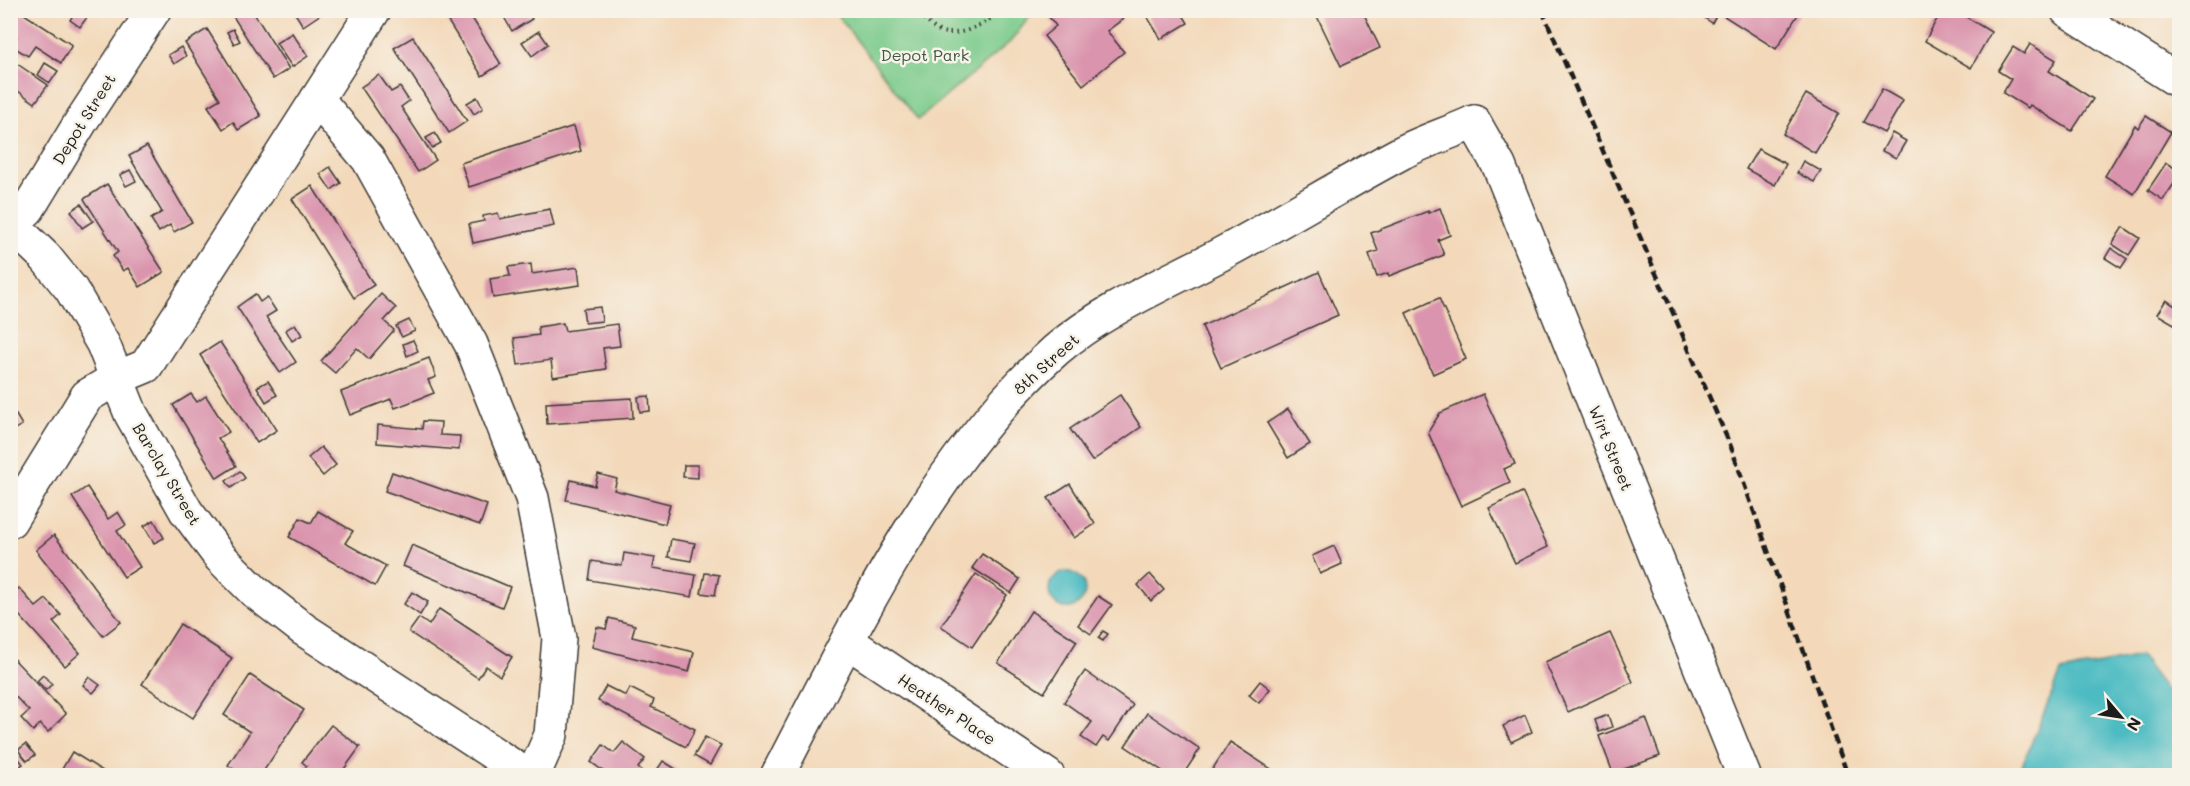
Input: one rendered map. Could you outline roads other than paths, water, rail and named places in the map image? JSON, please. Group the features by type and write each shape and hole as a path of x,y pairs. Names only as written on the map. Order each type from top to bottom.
{"street":[{"name":"Depot Street","path":"12,226 28,209 82,120 154,10"},
{"path":"10,521 87,396 117,378 146,366 374,10"},
{"path":"2067,10 2180,82"},
{"path":"317,99 368,159 471,344 532,498 559,638 551,735 533,776"},
{"name":"8th Street","path":"777,776 847,641 917,519 952,468 1002,405 1058,349 1104,316 1476,112"},
{"name":"Wirt Street","path":"1476,112 1744,776"},
{"name":"Barclay Street","path":"12,226 45,256 71,289 103,344 131,414 186,511 220,556 254,591 303,629 528,776"},
{"name":"Heather Place","path":"847,641 1048,776"}],"water":[{"path":"1067,572 1080,577 1085,590 1080,603 1067,608 1054,603 1049,590 1054,577"},
{"path":"2140,656 2179,707 2179,775 2018,775 2061,672"}],"railway":[{"path":"1542,10 1731,447 1848,776"}],"park label":[{"name":"Depot Park","path":"925,55"}]}
